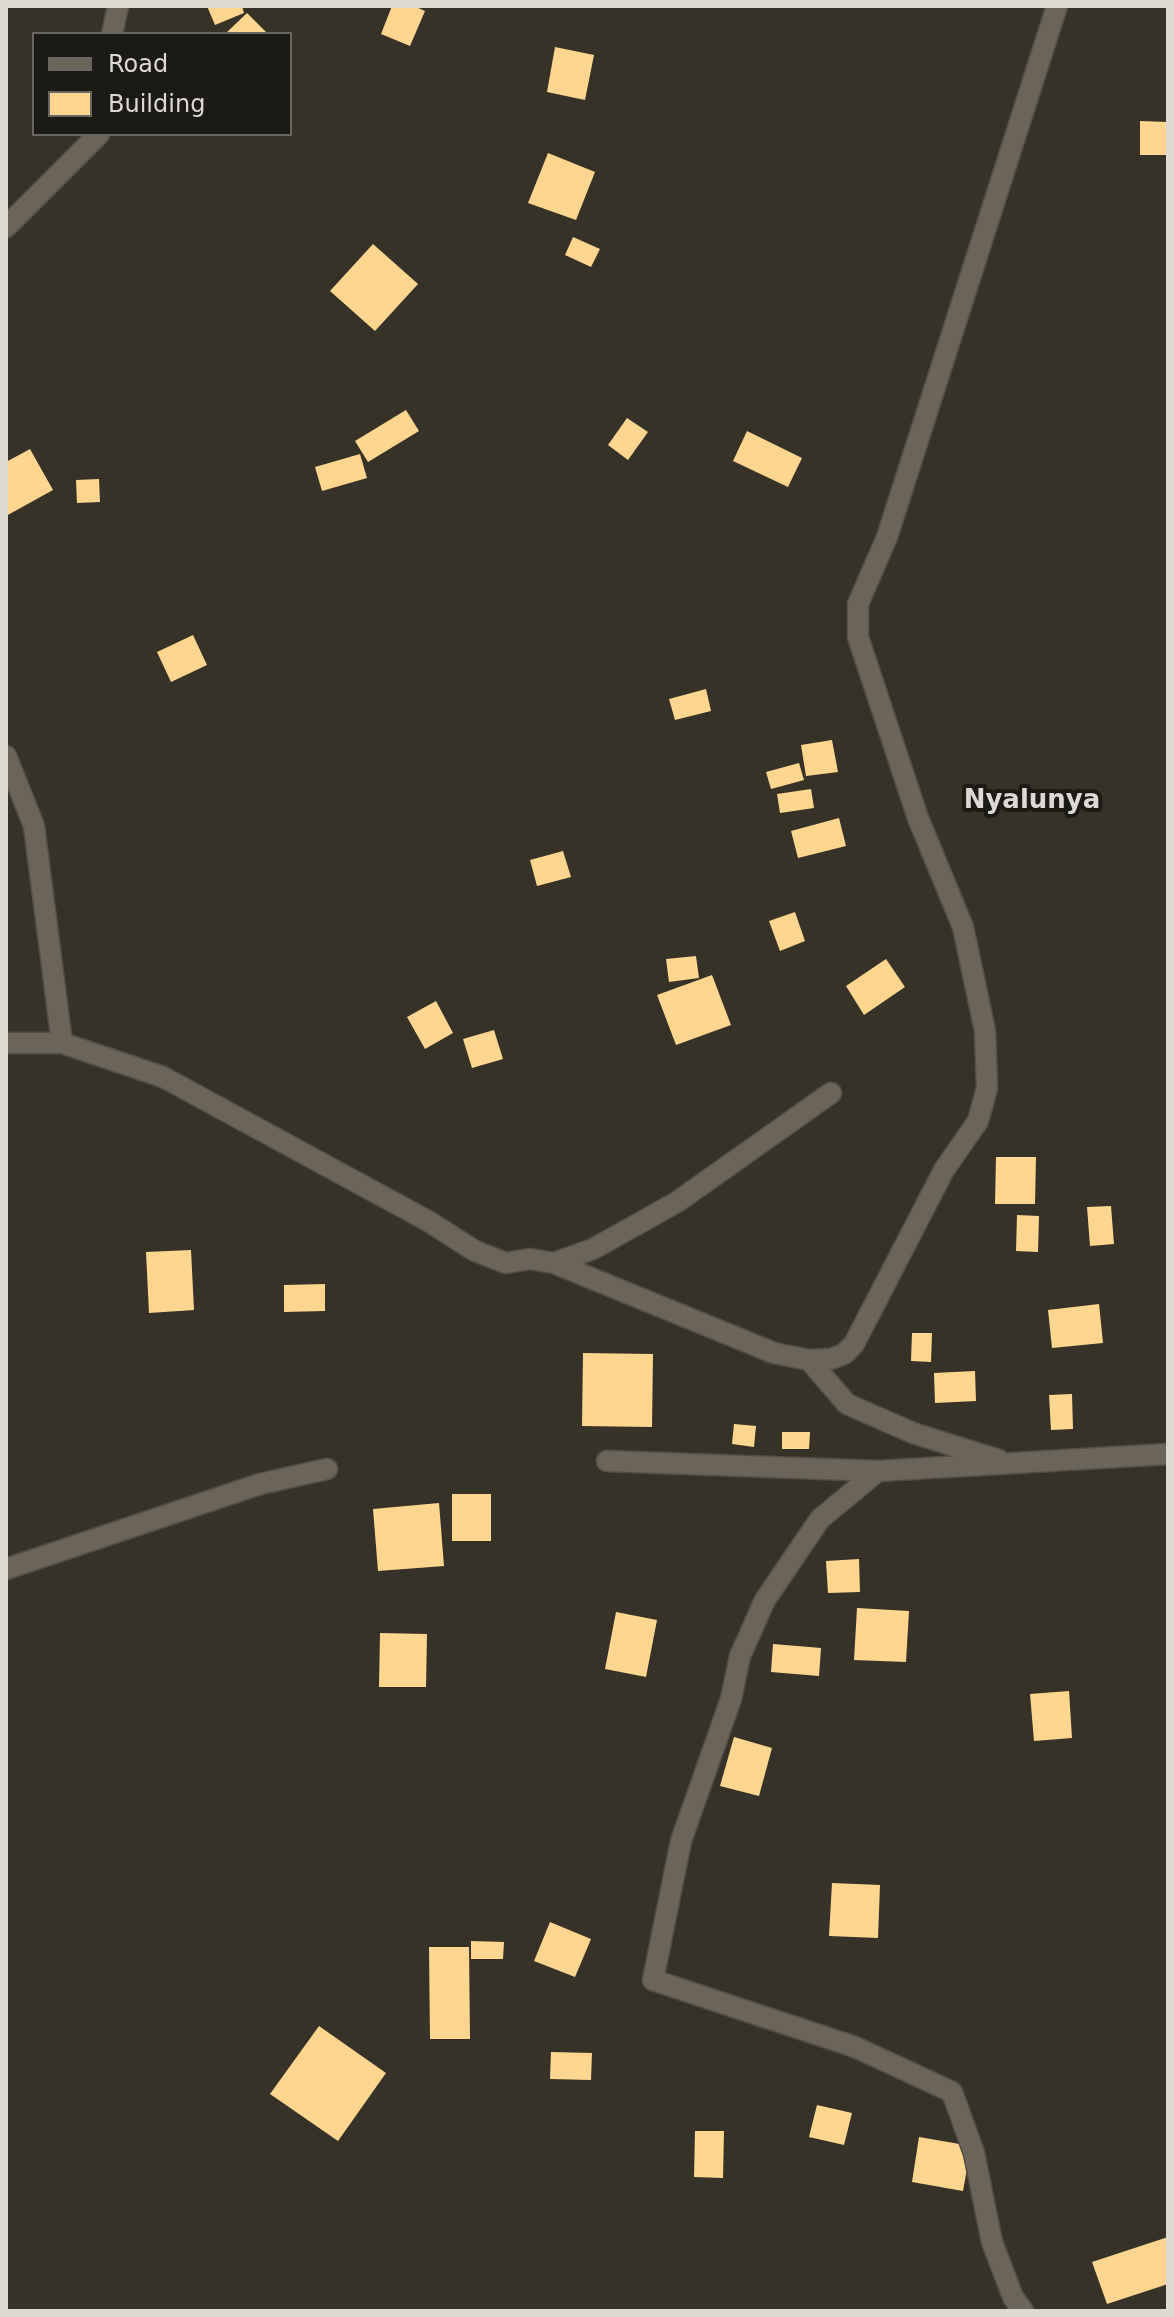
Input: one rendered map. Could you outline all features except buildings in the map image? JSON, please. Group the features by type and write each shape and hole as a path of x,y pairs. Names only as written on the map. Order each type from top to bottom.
{"street":[{"path":"112,32 118,6"},
{"path":"6,1043 62,1043 163,1077 428,1221 475,1251 506,1263 530,1259 554,1263 774,1353 809,1360 831,1359 844,1354 854,1344 944,1170 978,1121 987,1088 985,1031 963,927 918,818 856,624 858,604 887,537 1057,6"},
{"path":"6,227 97,136"},
{"path":"6,756 34,826 62,1043"},
{"path":"554,1263 593,1249 677,1202 831,1093"},
{"path":"809,1360 847,1404 913,1433 1011,1464"},
{"path":"607,1461 878,1471 1168,1454"},
{"path":"6,1569 260,1484 327,1469"},
{"path":"878,1471 820,1519 765,1600 740,1656 731,1699 681,1841 653,1980 855,2047 952,2092 974,2153 992,2242 1013,2297 1023,2311"}],"district":[{"name":"Nyalunya","path":"1032,801"}]}
